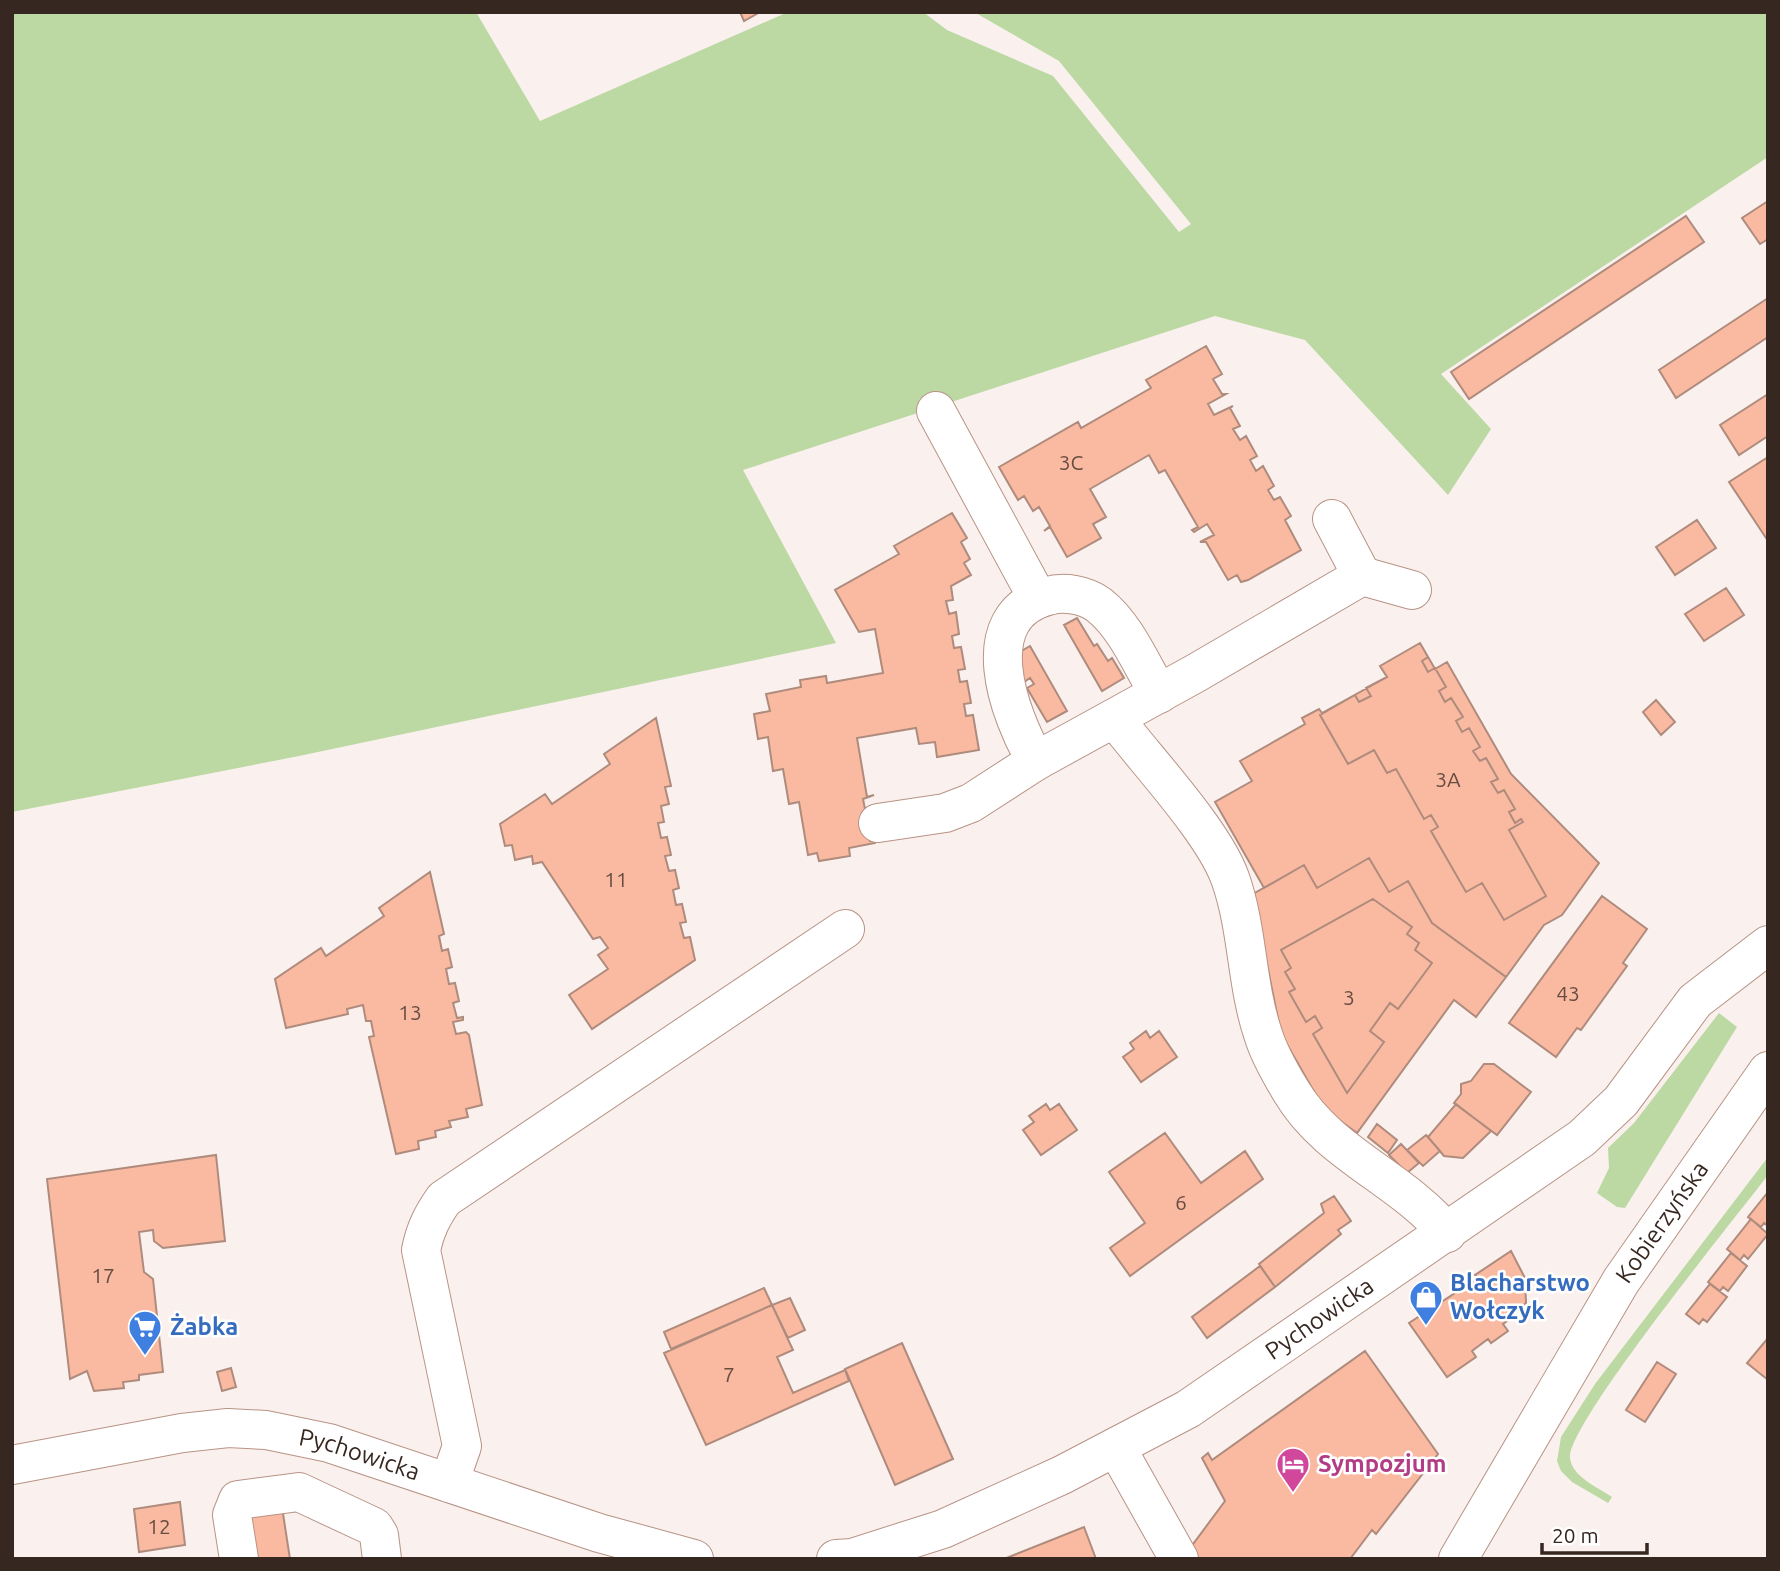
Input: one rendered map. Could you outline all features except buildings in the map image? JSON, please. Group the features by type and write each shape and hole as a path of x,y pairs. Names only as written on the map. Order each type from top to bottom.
{"street":[{"path":"936,411 1038,598"},
{"path":"1332,519 1362,576"},
{"path":"878,823 944,813 971,803 1036,761 1115,719 1362,576 1412,590"},
{"path":"1036,761 1012,714 1002,647 1009,626 1022,610 1038,598 1058,593 1084,597 1100,606 1117,625 1159,694"},
{"path":"1115,719 1204,833 1229,875 1262,1034 1292,1093 1308,1117 1355,1160 1433,1215 1447,1233"},
{"path":"449,1483 462,1446 421,1250 432,1215 444,1199 845,929"},
{"name":"Pychowicka","path":"836,1559 852,1558 943,1529 1062,1475 1188,1409 1447,1233 1605,1118 1636,1082 1695,1001 1750,972 1768,945"},
{"name":"Kobierzyńska","path":"1458,1559 1621,1281 1768,1071"},
{"name":"Pychowicka","path":"12,1465 205,1430 248,1429 298,1435 599,1533 694,1559"},
{"path":"298,1435 296,1468 299,1492"},
{"path":"1116,1447 1179,1559"},
{"path":"239,1559 232,1515 238,1500 299,1492 374,1527 379,1535 382,1559"}],"green space":[{"path":"12,12 476,12 540,121 788,12 923,12 947,30 1053,76 1179,232 1191,224 1059,61 974,12 1768,12 1768,157 1441,374 1491,429 1448,495 1305,340 1215,316 743,470 836,643 299,756 12,812"},
{"path":"1719,1013 1737,1027 1625,1208 1617,1207 1597,1193 1609,1168 1608,1148 1634,1123"},
{"path":"1768,1157 1768,1175 1623,1364 1576,1438 1570,1458 1572,1465 1587,1481 1612,1497 1608,1503 1572,1482 1561,1471 1557,1461 1561,1437 1595,1384"}],"place":[{"name":"Blacharstwo Wołczyk","path":"1426,1327"},
{"name":"Żabka","path":"145,1357"},
{"name":"Sympozjum","path":"1293,1494"}]}
